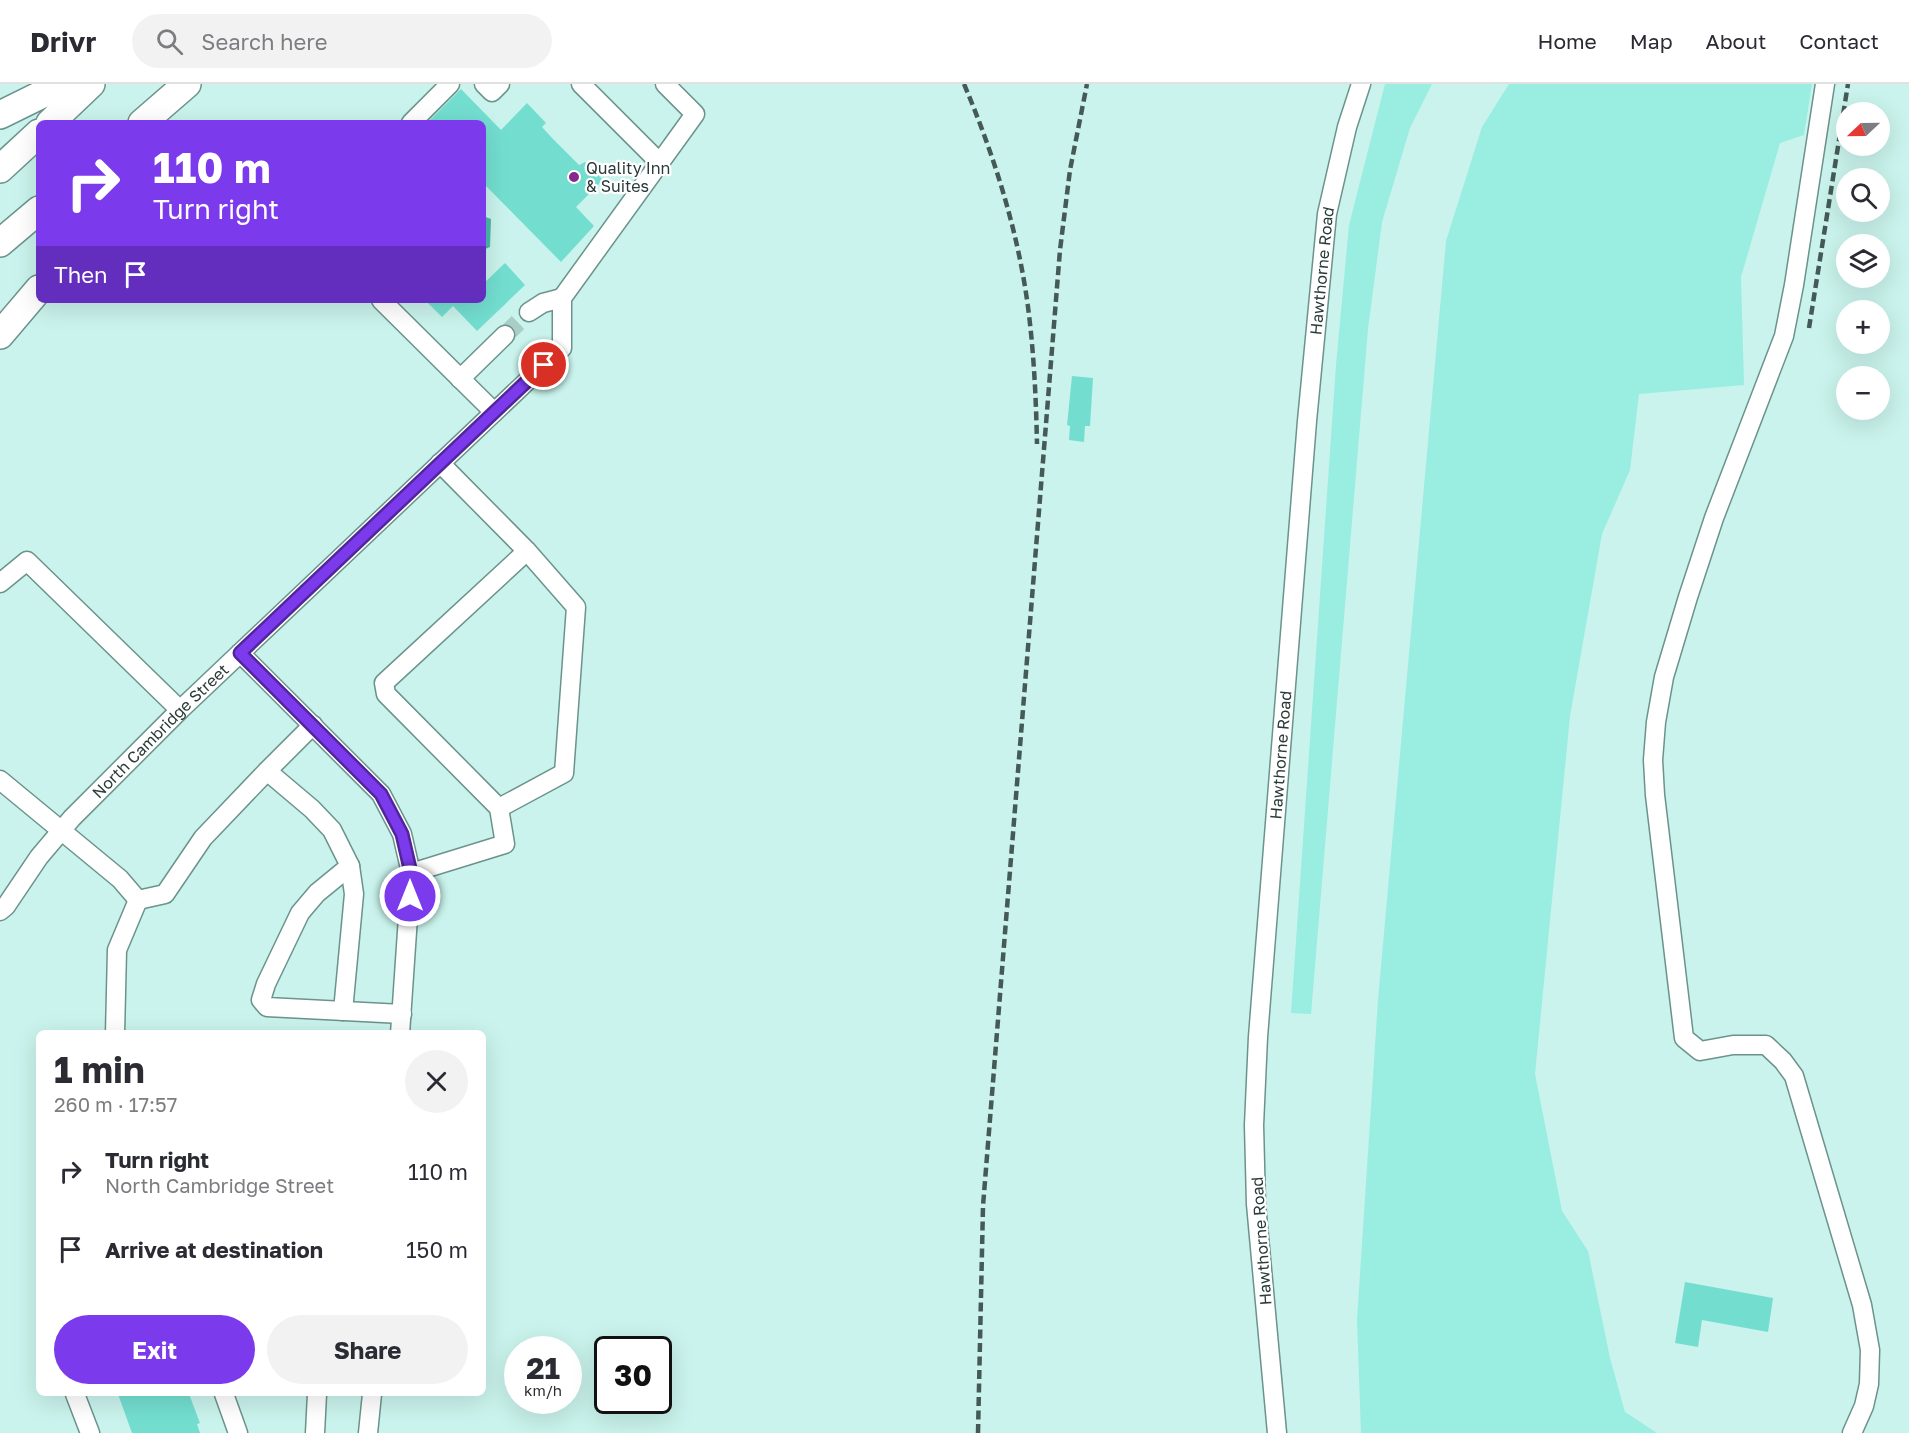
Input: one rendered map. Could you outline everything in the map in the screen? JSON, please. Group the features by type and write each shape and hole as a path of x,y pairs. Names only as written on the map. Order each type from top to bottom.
{"highway":[{"path":"0,115 63,84"},
{"path":"53,120 91,84"},
{"path":"145,120 187,84"},
{"path":"172,120 200,84"},
{"path":"0,169 36,136"},
{"path":"0,243 36,213"},
{"path":"0,335 36,293"}],"street":[{"path":"414,120 450,84"},
{"path":"484,84 492,92 500,84"},
{"path":"581,84 660,163"},
{"path":"529,312 543,303 562,298 695,114 665,84"},
{"name":"Hawthorne Road","path":"1277,1433 1256,1204 1254,1125 1258,1037 1307,421 1327,214 1347,127 1361,84"},
{"path":"1825,84 1784,336 1714,518 1676,635 1660,699 1653,760 1658,831 1684,1038 1700,1051 1733,1045 1766,1045 1783,1061 1794,1076 1862,1305 1870,1350 1869,1384 1864,1406 1852,1433"},
{"name":"North Cambridge Street","path":"0,911 61,831 180,710 562,348 562,298"},
{"path":"384,303 494,412"},
{"path":"460,379 505,335"},
{"path":"440,463 527,551 576,607 564,773 499,808"},
{"path":"411,873 505,844 499,808 386,694 384,683 527,551"},
{"path":"0,583 27,561 180,710"},
{"path":"240,653 381,794 402,834 411,873 400,1030"},
{"path":"138,900 165,894 203,838 313,725"},
{"path":"267,771 312,809 332,830 350,866 354,894 343,1011"},
{"path":"0,780 120,879 138,900"},
{"path":"350,866 318,893 300,913 261,999 267,1007 402,1014"},
{"path":"115,1030 117,950 138,900"},
{"path":"76,1396 90,1433"},
{"path":"225,1396 238,1433"},
{"path":"315,1433 317,1396"},
{"path":"368,1433 372,1396"}],"shaded area":[{"path":"1385,84 1432,84 1410,128 1382,222 1368,329 1311,1014 1291,1013 1336,365 1349,225"},
{"path":"1509,84 1812,84 1804,135 1780,143 1741,277 1744,385 1639,394 1630,470 1602,534 1570,716 1535,1074 1562,1211 1588,1251 1610,1358 1625,1412 1657,1433 1361,1433 1357,1320 1378,1000 1446,241 1482,127"},
{"path":"486,217 491,219 490,247 486,249"}],"building":[{"name":"Quality Inn & Suites","path":"461,89 501,130 527,103 546,123 542,127 553,139 579,165 585,162 603,180 576,207 594,226 561,262 486,186 486,120 430,120"},
{"path":"505,263 525,285 477,331 453,306 442,317 428,303 486,303 486,281"},
{"path":"1072,376 1093,378 1090,426 1085,426 1084,442 1069,440 1070,426 1067,425"},
{"path":"1685,1282 1773,1298 1768,1332 1702,1320 1698,1347 1675,1343"},
{"path":"119,1396 190,1396 200,1423 197,1424 200,1433 132,1433"}],"tunnel":[{"path":"505,335 529,312"}],"railway":[{"path":"964,84 995,166 1024,279 1032,341 1037,444"},
{"path":"978,1433 983,1206 1060,250 1070,170 1087,84"},
{"path":"1809,328 1848,84"}],"place":[{"name":"Quality Inn & Suites","path":"574,177"}],"route":[{"path":"410,896 411,873 402,834 381,794 240,653 544,365"}]}
